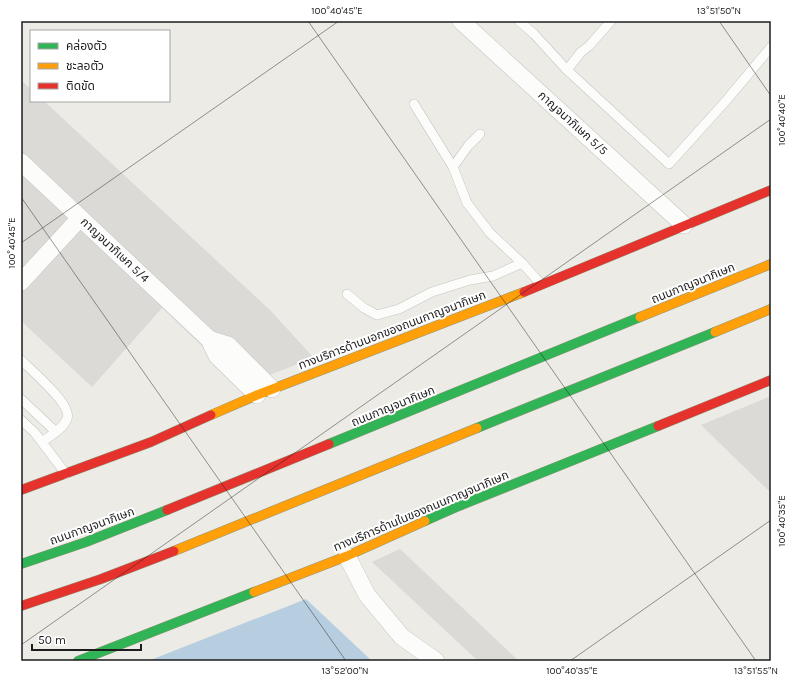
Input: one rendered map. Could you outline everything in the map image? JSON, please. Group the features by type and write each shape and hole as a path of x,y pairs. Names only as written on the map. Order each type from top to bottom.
{"main road":[{"name":"ทางบริการด้านนอกของถนนกาญจนาภิเษก","path":"21,490 151,442 265,392 541,284 771,190"},
{"name":"ถนนกาญจนาภิเษก","path":"21,564 86,542 178,506 771,264"},
{"path":"21,606 101,579 193,544 771,309"},
{"name":"ทางบริการด้านในของถนนกาญจนาภิเษก","path":"78,661 347,556 459,506 771,380"}],"street":[{"name":"กาญจนาภิเษก 5/5","path":"461,21 684,225"},
{"name":"กาญจนาภิเษก 5/4","path":"21,162 209,338 217,356 265,392"},
{"path":"21,282 80,218"},
{"path":"347,556 367,595 402,637 436,661"}],"lane":[{"path":"519,21 534,34 567,70 669,164 725,102 771,47"},
{"path":"567,70 581,52 589,46 611,21"},
{"path":"414,104 453,167 467,202 490,233 522,263 541,284"},
{"path":"453,167 468,146 480,134"},
{"path":"348,294 364,308 377,315 399,309 432,292 470,280 493,276 522,263"},
{"path":"21,360 56,394 68,413 68,418 62,427 42,442"},
{"path":"21,399 56,432"},
{"path":"21,420 35,433 66,474"}],"shaded area":[{"path":"21,80 30,88 30,102 45,102 270,310 314,358 243,385 162,308 92,387 21,321"},
{"path":"771,396 771,493 701,425"},
{"path":"400,549 519,661 478,661 372,562"}],"water":[{"path":"306,599 372,661 148,661"}],"traffic: fast":[{"path":"329,444 640,317"},
{"path":"477,428 715,332"},
{"path":"425,521 658,426"},
{"path":"21,564 86,542 167,510"},
{"path":"78,661 254,592"}],"traffic: slow":[{"path":"640,317 771,264"},
{"path":"211,415 257,395 524,292"},
{"path":"715,332 771,309"},
{"path":"174,551 477,428"},
{"path":"254,592 347,556 425,521"}],"traffic: jam":[{"path":"524,292 771,190"},
{"path":"658,426 771,380"},
{"path":"21,490 151,442 211,415"},
{"path":"167,510 329,444"},
{"path":"21,606 101,579 174,551"}]}
